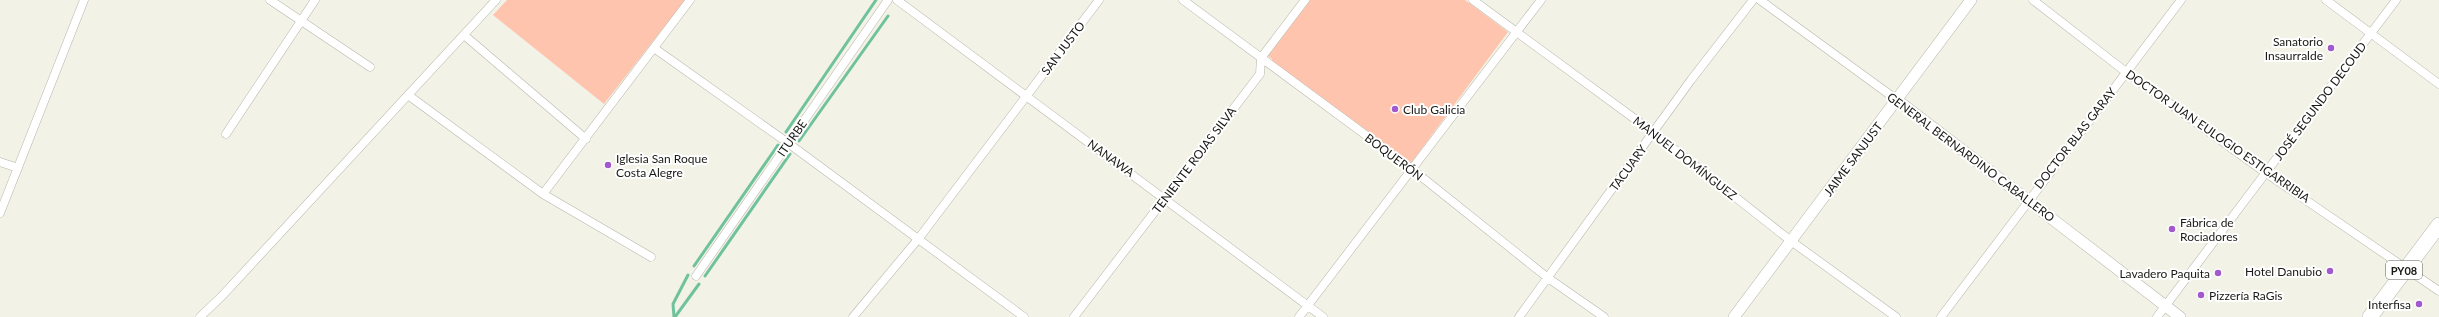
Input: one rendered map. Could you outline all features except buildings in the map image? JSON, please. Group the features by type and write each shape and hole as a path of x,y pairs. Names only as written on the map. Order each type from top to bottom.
{"highway":[{"name":"PY08","path":"2370,317 2406,267 2439,225"}],"main road":[{"name":"JAIME SANJUST","path":"1734,317 1971,0"},
{"name":"GENERAL BERNARDINO CABALLERO","path":"1897,100 2180,317"}],"street":[{"path":"0,213 84,0"},
{"path":"270,0 370,67"},
{"path":"226,134 315,0"},
{"path":"200,317 222,296 496,0"},
{"path":"543,194 690,0"},
{"name":"ITURBE","path":"696,276 888,0"},
{"name":"NANAWA","path":"897,0 1323,317"},
{"name":"SAN JUSTO","path":"853,317 919,238 1098,0"},
{"name":"BOQUERÓN","path":"1183,0 1412,170 1548,278 1604,317"},
{"name":"TENIENTE ROJAS SILVA","path":"1074,317 1260,74 1261,58 1305,0"},
{"name":"MANUEL DOMÍNGUEZ","path":"1473,0 1654,132 1791,241 1896,317"},
{"path":"1299,317 1541,0"},
{"name":"TACUARY","path":"1519,317 1654,132 1753,0"},
{"name":"GENERAL BERNARDINO CABALLERO","path":"1760,0 1897,100"},
{"name":"DOCTOR JUAN EULOGIO ESTIGARRIBIA","path":"2033,0 2126,72 2266,173 2406,267 2439,291"},
{"name":"DOCTOR BLAS GARAY","path":"1941,317 2027,200 2181,0"},
{"path":"2326,0 2439,84"},
{"name":"JOSÉ SEGUNDO DECOUD","path":"2157,317 2396,0"},
{"path":"464,35 586,139"},
{"path":"654,48 919,238 1024,317"},
{"path":"408,96 543,194 651,257"},
{"path":"0,162 18,168"}],"shaded area":[{"path":"507,0 685,0 604,104 493,15"},
{"name":"Club Galicia","path":"1310,0 1465,0 1508,32 1411,163 1406,161 1271,61 1272,59 1268,56"}],"waterway":[{"path":"786,132 876,0"},
{"path":"799,141 888,16"},
{"path":"694,266 778,145"},
{"path":"705,276 790,154"},
{"path":"674,317 673,304 688,275"},
{"path":"675,317 699,284"}],"place":[{"name":"Sanatorio Insaurralde","path":"2331,48"},
{"name":"Club Galicia","path":"1395,109"},
{"name":"Iglesia San Roque Costa Alegre","path":"608,165"},
{"name":"Fábrica de Rociadores","path":"2172,229"},
{"name":"Hotel Danubio","path":"2330,271"},
{"name":"Lavadero Paquita","path":"2218,273"},
{"name":"Pizzería RaGis","path":"2201,295"},
{"name":"Interfisa","path":"2419,304"}]}
